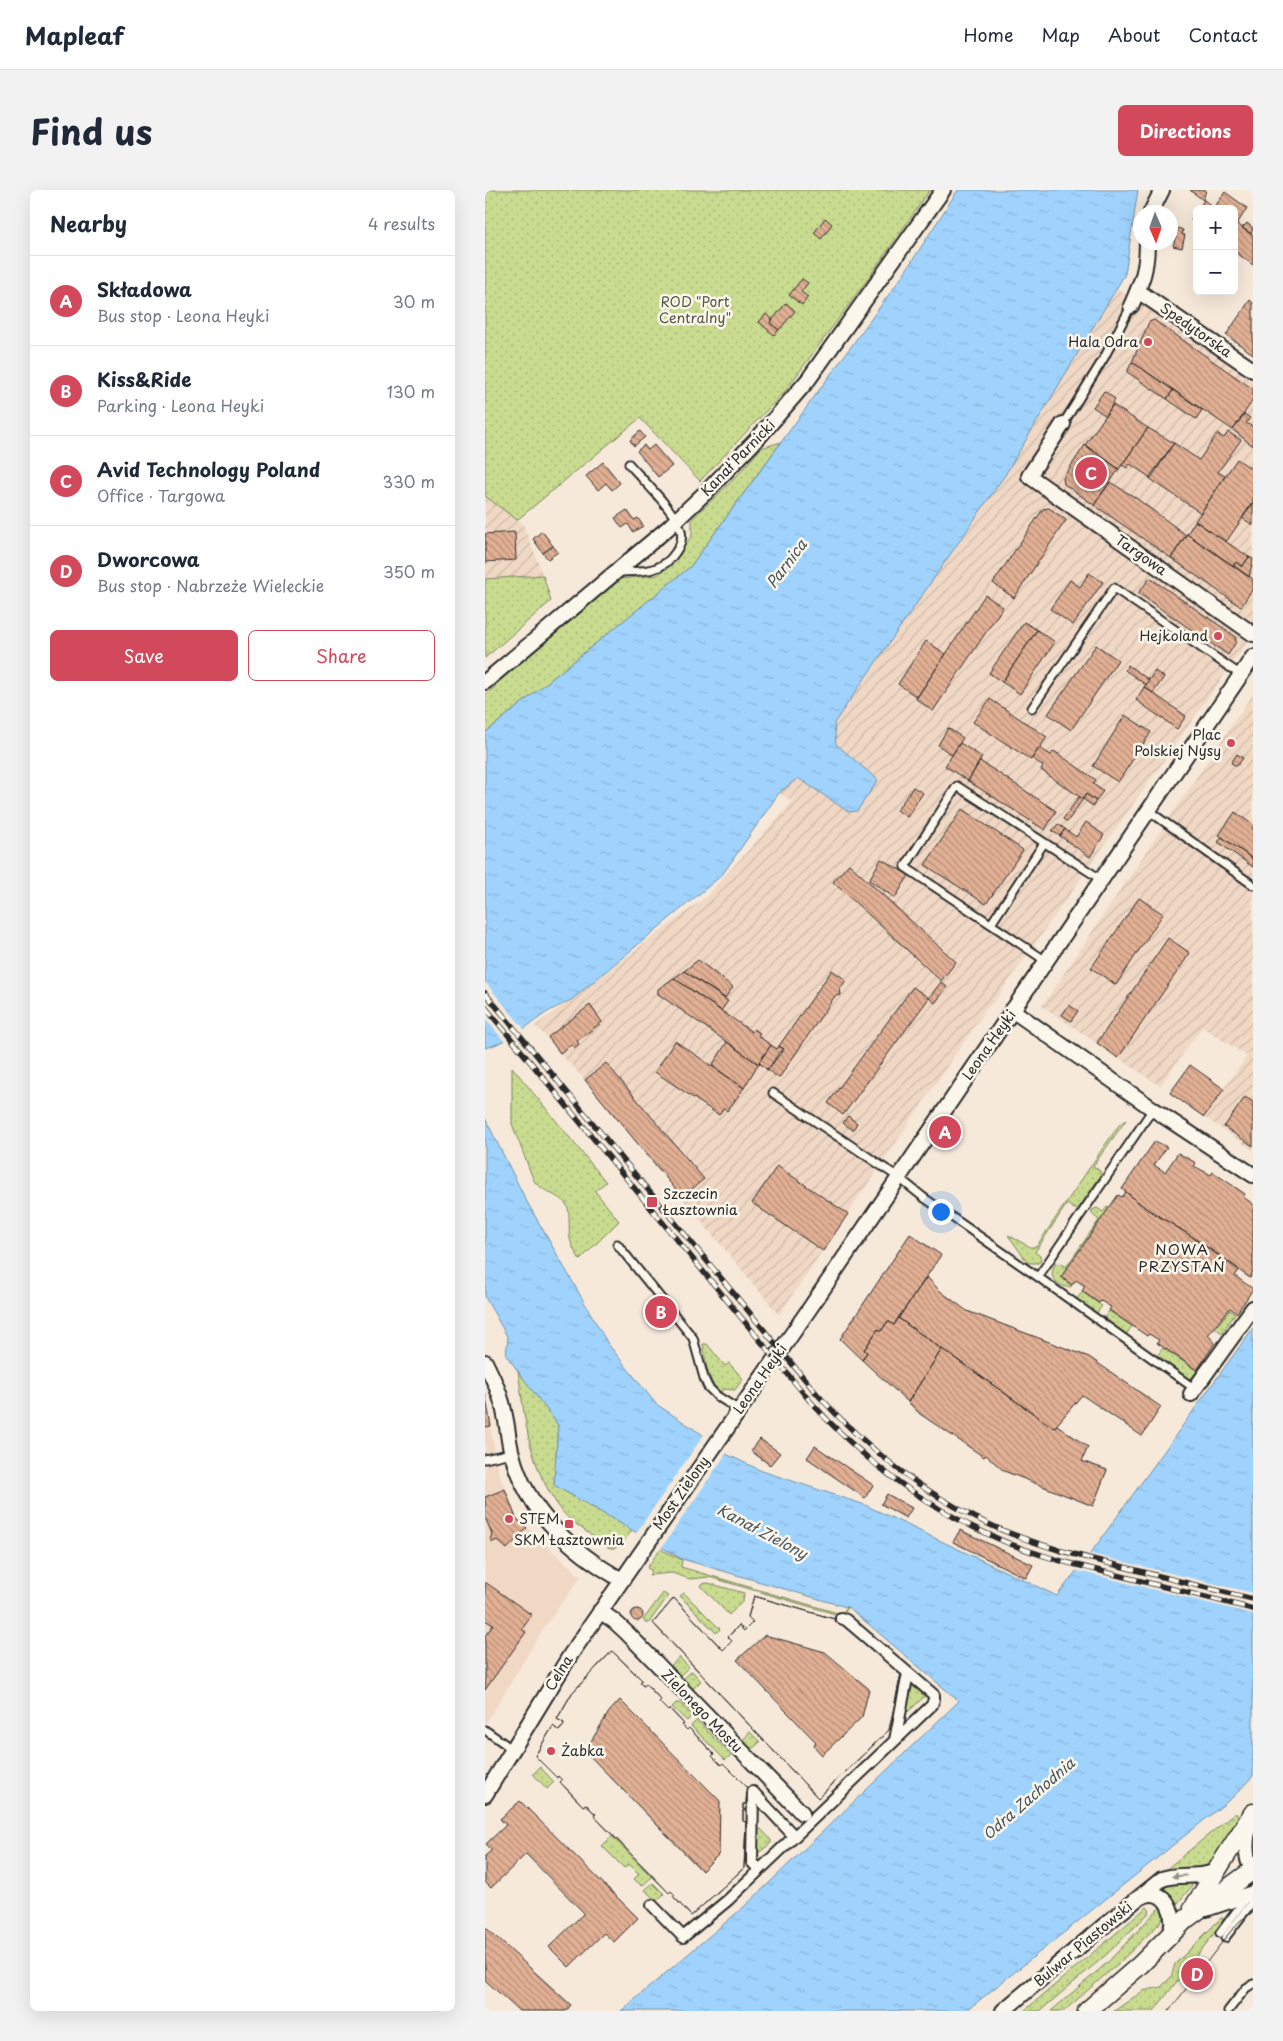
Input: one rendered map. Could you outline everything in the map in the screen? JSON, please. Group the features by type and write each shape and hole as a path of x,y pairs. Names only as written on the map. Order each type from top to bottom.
{"street":[{"name":"Kanał Parnicki","path":"485,682 677,519 738,459 794,397 943,190"},
{"path":"1154,205 1162,190"},
{"path":"1131,306 1146,268 1147,250"},
{"name":"Spedytorska","path":"1138,290 1253,370"},
{"name":"Targowa","path":"1063,424 1029,476 1253,634"},
{"name":"Leona Heyki","path":"723,1432 1253,657"},
{"path":"1012,1010 1153,1109 1253,1175"},
{"path":"1193,1392 1253,1308"},
{"path":"485,1362 500,1396 511,1453 525,1488 545,1519 560,1534 598,1565 622,1580"},
{"name":"Most Zielony","path":"639,1555 723,1432"},
{"name":"Celna","path":"485,1795 571,1654 639,1555"},
{"name":"Zielonego Mostu","path":"600,1611 616,1623 803,1813"},
{"path":"652,1905 683,1936 728,1900 932,1705 934,1695 846,1620 841,1618"},
{"path":"895,1741 908,1673"},
{"path":"759,1870 752,1862 753,1792 794,1836"},
{"path":"1186,1920 1253,1815"},
{"path":"1087,2011 1186,1920 1253,1871 1248,1860 1246,1845 1253,1815"},
{"name":"Bulwar Piastowski","path":"1003,2011 1140,1897 1166,1878 1207,1874 1222,1864"},
{"name":"Bulwar Piastowski","path":"1140,1897 1150,1893 1157,1894 1167,1902 1173,1922 1172,1930 1166,1939"},
{"path":"1186,1920 1209,1908 1252,1894"}],"lane":[{"path":"1063,424 1104,358 1131,306"},
{"path":"616,572 646,571 663,566 682,541 677,519 629,464"},
{"path":"1032,708 1114,588 1241,675"},
{"path":"1046,961 905,867 957,786 1102,880"},
{"path":"1149,811 1253,885"},
{"path":"991,924 1044,843"},
{"path":"773,1093 898,1177 923,1197 1038,1276 1193,1392"},
{"path":"1038,1276 1153,1109"},
{"path":"617,1244 693,1338 708,1387 717,1396 739,1410"},
{"path":"485,1459 511,1453"},
{"path":"485,1730 513,1750"},
{"path":"1222,1935 1252,1894"},
{"path":"1228,2011 1246,1988 1253,1984"}],"shaded area":[{"path":"1117,288 1253,382 1253,634 994,1002 987,1008 779,1315 576,1070 535,1026 706,897 792,802 779,793 798,777 849,812 878,780 836,744 834,723 1005,475"},
{"path":"485,496 523,524 543,575 485,579"},
{"path":"1253,694 1253,1150 1204,1117 1247,1056 1202,1027 1160,1086 1042,1006"},
{"path":"485,1399 499,1474 517,1518 581,1577 545,1626 485,1725"}],"green space":[{"name":"ROD \"Port Centralny\"","path":"485,190 930,190 786,390 700,481 640,418 517,520 485,496"},
{"path":"781,442 690,567 485,733 485,695 496,686 494,684 619,579 658,575 677,558 692,535 692,519 735,478 761,448"},
{"path":"543,575 551,601 485,658 485,579"},
{"path":"512,1067 606,1182 595,1191 619,1221 580,1260 570,1239 568,1207 534,1181 512,1124"},
{"path":"1126,1120 1093,1166 1100,1171 1101,1175 1078,1209 1074,1209 1067,1204 1035,1252 1040,1256 1041,1261 1038,1263 1028,1263 1008,1235 1030,1247 1036,1247 1105,1145 1120,1124"},
{"path":"1107,1207 1109,1208 1061,1277 1072,1286 1065,1287 1060,1285 1052,1275 1054,1265 1059,1263 1066,1267 1099,1220 1092,1214 1092,1210 1097,1208 1103,1212"},
{"path":"1082,1292 1102,1306 1096,1314 1076,1300"},
{"path":"1230,1310 1235,1314 1222,1333 1215,1328"},
{"path":"1109,1311 1132,1326 1126,1335 1103,1319"},
{"path":"703,1344 707,1344 725,1366 729,1363 743,1379 735,1390 723,1389 721,1392 712,1383"},
{"path":"1163,1348 1197,1371 1190,1380 1157,1356"},
{"path":"518,1370 558,1425 554,1485 632,1530 618,1546 610,1548 599,1542 565,1515 551,1495 535,1461 530,1444"},
{"path":"660,1549 682,1560 681,1567 841,1614 848,1608 842,1616 709,1577 690,1579 672,1573 649,1575 652,1571 647,1568"},
{"path":"708,1583 744,1593 743,1601 729,1615 701,1586"},
{"path":"663,1593 668,1596 648,1624 643,1620"},
{"path":"684,1593 720,1629 716,1633 680,1596"},
{"path":"679,1657 689,1667 678,1677 669,1668"},
{"path":"692,1671 701,1681 691,1691 681,1681"},
{"path":"911,1687 914,1687 925,1696 908,1712 906,1710"},
{"path":"676,1703 680,1703 692,1715 687,1721 672,1707"},
{"path":"697,1720 731,1755 725,1760 691,1726"},
{"path":"750,1732 760,1742 750,1751 741,1742"},
{"path":"540,1767 554,1782 547,1789 533,1774"},
{"path":"1234,1814 1238,1816 1228,1837 1220,1851 1205,1868 1164,1871"},
{"path":"761,1829 771,1840 771,1843 760,1852 756,1850 756,1830"},
{"path":"612,1836 652,1877 642,1886 634,1879 639,1874 629,1864 624,1868 602,1846"},
{"path":"1191,1882 1192,1886 1177,1904 1174,1904 1165,1892 1165,1886 1168,1883"},
{"path":"653,1883 664,1894 656,1901 645,1890"},
{"path":"1161,1906 1163,1917 1159,1924 1120,1962 1064,2011 1051,2011 1108,1962"},
{"path":"1147,1907 1150,1911 1148,1914 1107,1954 1040,2011 1024,2011"},
{"path":"1223,1918 1223,1922 1154,2011 1114,2011 1143,1991 1161,1987 1171,1977 1175,1964"}],"water":[{"name":"Parnica","path":"958,190 1138,190 1136,205 1133,205 1133,222 1125,274 1005,475 834,723 836,744 878,780 857,811 849,812 798,778 779,793 722,875 571,1000 546,1013 508,1039 485,1048 485,733 690,567 901,278"},
{"path":"485,1118 527,1202 608,1344 656,1404 703,1435 726,1454 762,1471 865,1505 1057,1596 1098,1543 1253,1328 1253,1776 1233,1797 966,2011 621,2011 746,1905 959,1701 847,1606 682,1559 554,1485 558,1425 506,1355 508,1338 485,1297"}],"pier":[{"path":"485,982 525,1030 505,1042 485,1018"},
{"path":"705,1433 728,1451 660,1550 635,1535"},
{"path":"1087,1553 1253,1593 1253,1614 1074,1570"}],"building":[{"path":"1190,190 1206,190 1203,200"},
{"path":"1225,192 1247,208 1238,222 1238,205 1216,205"},
{"path":"1204,200 1210,205 1201,205"},
{"path":"825,218 832,224 821,239 814,233"},
{"path":"1247,223 1253,228 1251,234 1242,228"},
{"path":"1238,225 1253,235 1253,265 1238,254"},
{"path":"1178,228 1183,230 1182,234 1185,235 1182,248 1178,247"},
{"path":"802,279 808,283 801,292 808,297 802,305 789,295"},
{"path":"1250,300 1253,303 1253,354 1226,335"},
{"path":"786,303 795,311 779,330 770,323"},
{"path":"766,314 772,319 770,323 779,330 774,335 759,322"},
{"path":"1154,320 1253,389 1253,400 1233,430 1132,362 1149,322"},
{"path":"1132,362 1173,390 1167,399 1127,372"},
{"path":"1173,390 1202,410 1196,419 1167,399"},
{"path":"1104,391 1115,399 1106,416 1093,407"},
{"path":"1113,405 1148,428 1119,469 1085,445"},
{"path":"1244,414 1250,418 1246,423 1253,427 1253,446 1233,430"},
{"path":"1148,428 1174,443 1151,478 1130,464 1127,468 1122,465"},
{"path":"640,431 645,437 634,446 630,440"},
{"path":"1228,432 1241,440 1218,472 1225,476 1201,513 1149,478 1174,443 1199,460 1217,434 1224,438"},
{"path":"644,445 648,450 654,445 672,466 658,477 637,451"},
{"path":"1085,445 1119,469 1094,505 1064,484 1063,478"},
{"path":"1237,459 1253,470 1253,503 1226,542 1195,521"},
{"path":"603,462 620,483 612,490 606,483 598,490 586,476"},
{"path":"1110,482 1136,498 1186,535 1171,558 1094,505"},
{"path":"1253,503 1253,525 1242,518"},
{"path":"1049,508 1066,520 1014,598 993,583 1043,509"},
{"path":"627,510 634,520 638,518 643,526 633,532 628,524 622,528 615,518"},
{"path":"1195,521 1249,557 1242,567 1236,562 1233,566 1187,534"},
{"path":"542,531 553,546 543,553 533,539"},
{"path":"515,532 516,560 485,562 485,534"},
{"path":"1187,534 1253,579 1253,588 1241,607 1171,558"},
{"path":"553,546 558,552 548,559 543,553"},
{"path":"1249,557 1253,559 1249,577 1233,566 1236,562 1242,567"},
{"path":"1089,573 1103,582 1073,625 1050,609 1070,580 1080,587"},
{"path":"1150,578 1235,636 1236,642 1228,655 1138,593"},
{"path":"985,595 1003,607 933,711 916,699"},
{"path":"1024,622 1037,630 1002,682 989,673"},
{"path":"1037,630 1055,642 1020,694 1002,682"},
{"path":"926,641 946,654 917,697 898,684"},
{"path":"1096,645 1118,660 1071,730 1048,714"},
{"path":"1128,665 1149,680 1146,685 1125,670"},
{"path":"1155,671 1164,677 1153,693 1144,687"},
{"path":"1144,687 1186,716 1177,729 1136,700"},
{"path":"990,699 1047,737 1031,760 973,722"},
{"path":"1125,715 1151,732 1118,782 1093,766"},
{"path":"948,728 963,738 952,755 938,745"},
{"path":"960,743 982,757 968,781 945,766"},
{"path":"1039,748 1051,755 1054,751 1096,780 1093,784 1103,791 1096,801 1086,794 1083,799 1041,770 1043,766 1032,758"},
{"path":"1237,754 1243,758 1237,766 1231,763"},
{"path":"980,761 1056,811 1045,830 968,781"},
{"path":"913,787 923,793 907,817 897,810"},
{"path":"1086,794 1096,801 1093,806 1083,799"},
{"path":"1079,797 1083,799 1067,822 1063,819"},
{"path":"962,809 1023,850 986,904 925,865"},
{"path":"1235,812 1253,825 1253,859 1219,835"},
{"path":"1086,822 1104,835 1090,857 1060,836 1065,829 1076,837"},
{"path":"1058,824 1065,829 1060,836 1052,831"},
{"path":"1222,837 1253,859 1253,867 1218,842"},
{"path":"881,859 909,875 895,898 869,880"},
{"path":"849,864 956,962 941,981 833,882"},
{"path":"1139,898 1163,914 1116,985 1091,968"},
{"path":"1168,938 1190,953 1118,1058 1097,1043"},
{"path":"698,960 733,987 725,998 684,971"},
{"path":"832,970 846,980 840,989 841,995 835,996 779,1078 766,1069 769,1068 780,1051 784,1049 779,1046"},
{"path":"684,971 728,1001 721,1011 674,978"},
{"path":"674,978 752,1032 754,1029 760,1033 758,1036 771,1045 759,1062 760,1065 658,994 658,989"},
{"path":"941,982 947,987 935,1003 929,998"},
{"path":"913,987 929,998 843,1115 828,1103"},
{"path":"590,1005 602,1022 577,1041 579,1044 574,1048 571,1045 560,1053 548,1037"},
{"path":"1069,1005 1078,1011 1071,1021 1062,1015"},
{"path":"675,1041 744,1088 727,1111 724,1108 719,1115 655,1072"},
{"path":"727,1042 758,1064 744,1088 712,1066"},
{"path":"771,1045 777,1049 779,1046 784,1049 769,1068 766,1069 759,1062"},
{"path":"606,1063 704,1179 682,1197 585,1080"},
{"path":"1190,1065 1224,1089 1204,1117 1170,1093"},
{"path":"1245,1097 1253,1102 1253,1146 1224,1127"},
{"path":"848,1116 857,1123 853,1130 843,1123"},
{"path":"1155,1141 1167,1147 1154,1165 1165,1172 1178,1153 1196,1163 1194,1166 1211,1175 1213,1172 1245,1194 1243,1197 1253,1204 1253,1271 1250,1278 1185,1232 1147,1209 1122,1189"},
{"path":"777,1166 848,1214 823,1251 752,1203"},
{"path":"1126,1192 1147,1209 1235,1266 1239,1270 1235,1276 1253,1289 1237,1313 1230,1308 1208,1335 1215,1343 1197,1370 1157,1343 1159,1340 1149,1334 1147,1336 1109,1310 1111,1307 1101,1301 1099,1303 1082,1291 1085,1286 1076,1280 1072,1285 1061,1277 1118,1195 1122,1197"},
{"path":"910,1234 941,1255 894,1325 888,1321 881,1331 878,1329 864,1350 867,1352 862,1360 840,1339"},
{"path":"927,1277 940,1291 967,1311 1089,1357 1161,1407 1142,1436 1082,1395 1054,1428 898,1318"},
{"path":"898,1318 942,1349 908,1402 862,1360 867,1352 864,1350 878,1329 881,1331 888,1321 894,1325"},
{"path":"942,1349 1054,1428 1057,1425 1088,1447 1082,1461 1107,1470 1093,1506 1004,1471 986,1455 984,1457 920,1414 908,1402"},
{"path":"485,1393 491,1426 485,1427"},
{"path":"760,1439 780,1453 770,1465 751,1451"},
{"path":"815,1446 873,1485 865,1498 807,1458"},
{"path":"505,1489 516,1518 527,1528 507,1549 497,1540 493,1542 490,1540 492,1534 485,1517 485,1497"},
{"path":"887,1494 912,1508 906,1518 881,1504"},
{"path":"960,1530 1033,1565 1026,1578 953,1542"},
{"path":"485,1582 532,1615 522,1629 526,1632 485,1690 485,1636 493,1625 485,1620"},
{"path":"754,1596 838,1620 901,1674 889,1730 818,1798 653,1623 674,1598 723,1650 732,1641 728,1637 739,1625 744,1631 753,1622 748,1617","holes":["765,1635 825,1652 869,1689 862,1717 822,1755 813,1745 816,1742 737,1660"]},
{"path":"754,1596 838,1620 901,1674 889,1730 818,1798 653,1623 674,1598 723,1650 732,1641 728,1637 739,1625 744,1631 753,1622 748,1617"},
{"path":"635,1609 639,1609 643,1615 639,1621 635,1621 631,1617 631,1613"},
{"path":"612,1651 642,1680 640,1682 642,1685 646,1684 661,1700 659,1702 668,1711 670,1709 684,1724 682,1725 687,1730 689,1728 714,1754 712,1756 721,1765 723,1763 747,1787 746,1804 743,1804 743,1809 746,1810 743,1810 743,1821 746,1822 744,1868 691,1916 673,1896 675,1895 671,1891 669,1893 594,1816 596,1814 586,1804 583,1806 560,1782 562,1780 558,1776 557,1778 535,1756 553,1726 559,1731 563,1726 564,1723 557,1719 572,1693","holes":["620,1700 720,1801 719,1854 702,1871 585,1751 609,1712"]},
{"path":"612,1651 642,1680 640,1682 642,1685 646,1684 661,1700 659,1702 668,1711 670,1709 684,1724 682,1725 687,1730 689,1728 714,1754 712,1756 721,1765 723,1763 747,1787 746,1804 743,1804 743,1809 746,1810 743,1810 743,1821 746,1822 744,1868 691,1916 673,1896 675,1895 671,1891 669,1893 594,1816 596,1814 586,1804 583,1806 560,1782 562,1780 558,1776 557,1778 535,1756 553,1726 559,1731 563,1726 564,1723 557,1719 572,1693"},
{"path":"520,1801 638,1918 614,1942 604,1933 569,1967 549,1947 584,1913 526,1854 491,1888 485,1882 485,1856 492,1850 486,1844 506,1825 500,1819"},
{"path":"485,1927 571,2005 566,2011 519,2011 485,1980"}],"tram line":[{"path":"1169,2011 1230,1932 1241,1920 1253,1912"}],"railway":[{"path":"485,993 817,1394 854,1432 894,1466 960,1510 1019,1537 1091,1559 1253,1599"},
{"path":"485,1007 810,1401 830,1423 874,1463 922,1498 948,1514 974,1528 1016,1546 1075,1565 1253,1609"}],"place":[{"name":"Hala Odra","path":"1148,342"},
{"name":"Avid Technology Poland","path":"1091,473"},
{"name":"Hejkoland","path":"1218,636"},
{"name":"Plac Polskiej Nysy","path":"1231,743"},
{"name":"Składowa","path":"945,1132"},
{"name":"Szczecin Łasztownia","path":"652,1202"},
{"name":"Kiss&Ride","path":"661,1312"},
{"name":"STEM","path":"509,1519"},
{"name":"SKM Łasztownia","path":"569,1524"},
{"name":"Żabka","path":"551,1751"},
{"name":"Dworcowa","path":"1197,1974"}],"district":[{"name":"NOWA PRZYSTAŃ","path":"1182,1258"}],"water label":[{"name":"Kanał Zielony","path":"762,1532"},
{"name":"Odra Zachodnia","path":"1029,1799"}]}
